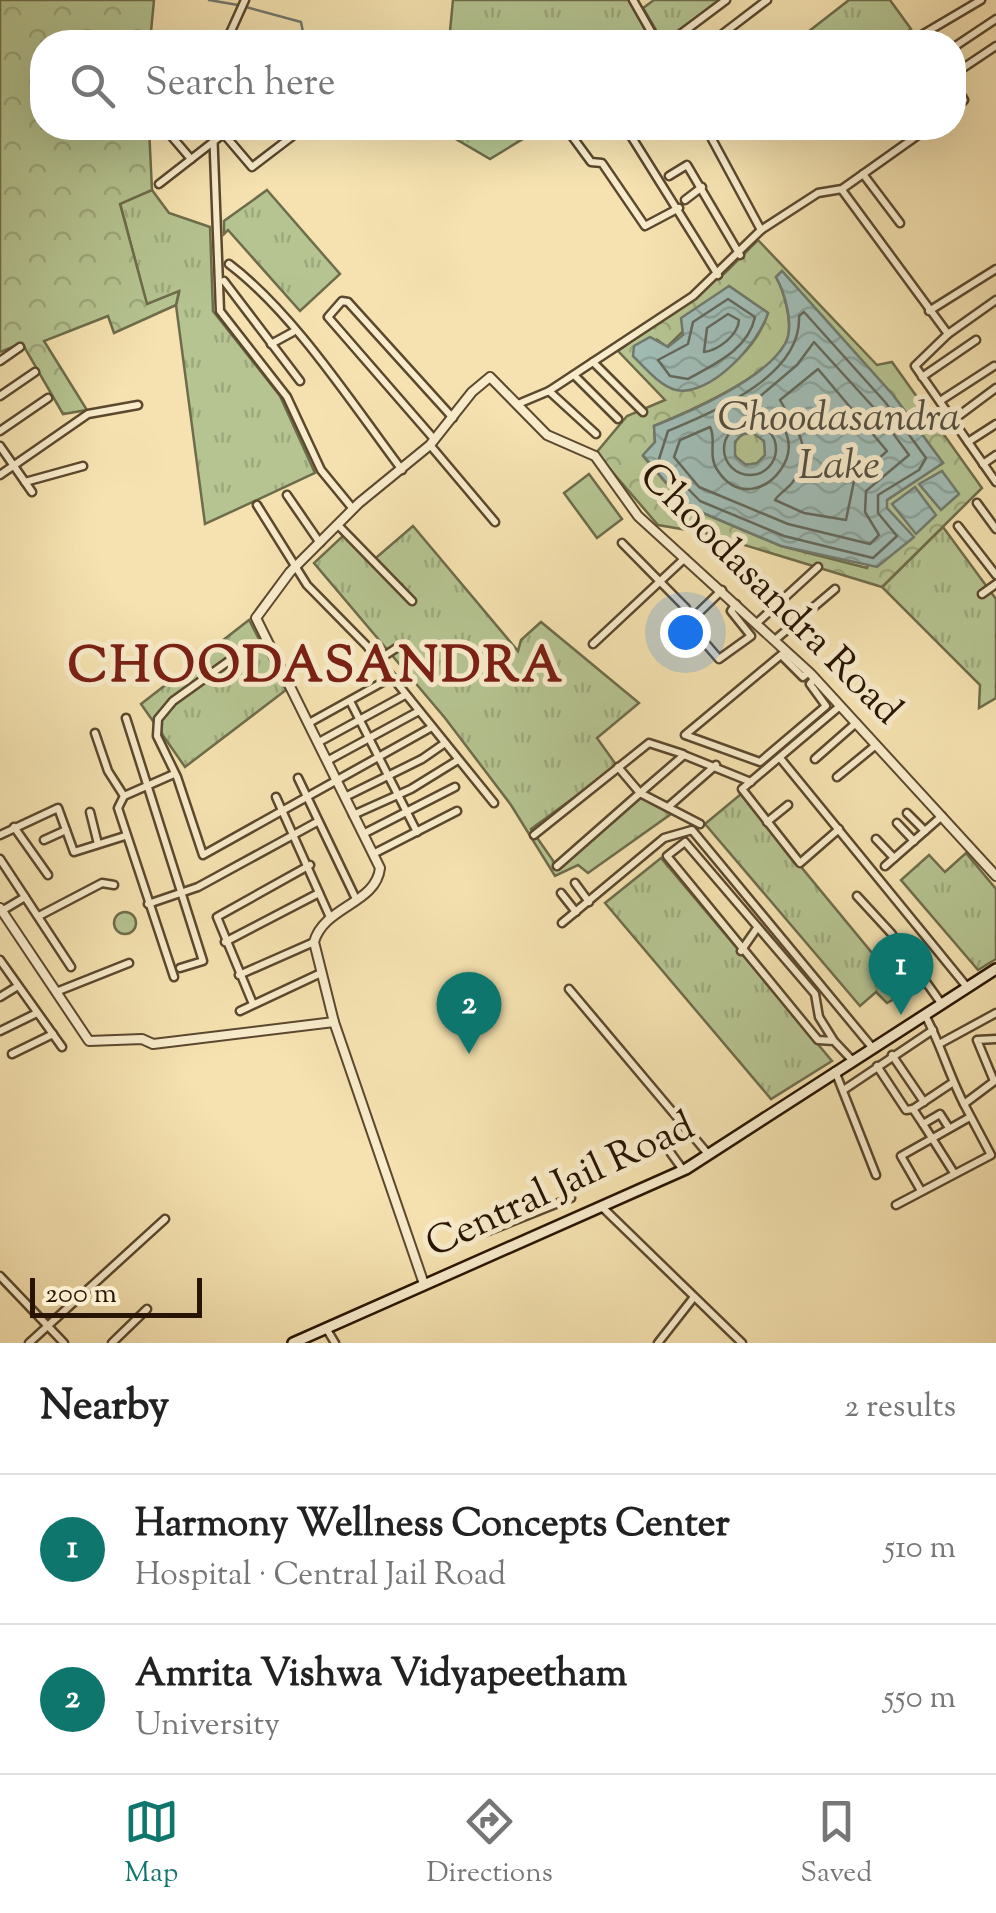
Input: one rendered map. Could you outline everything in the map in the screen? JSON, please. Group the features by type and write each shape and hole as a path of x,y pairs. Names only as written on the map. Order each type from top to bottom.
{"main road":[{"name":"Central Jail Road","path":"293,1343 683,1170 996,969"}],"street":[{"path":"231,30 245,0"},
{"path":"632,0 650,30"},
{"path":"686,30 726,0"},
{"path":"727,30 766,0"},
{"path":"930,30 981,0"},
{"path":"966,39 996,20"},
{"path":"966,66 996,46"},
{"path":"175,140 191,159"},
{"path":"159,184 216,140"},
{"path":"229,140 252,167 287,140"},
{"path":"575,140 592,163 602,163 646,226 680,208"},
{"path":"634,140 680,208 718,275"},
{"path":"712,140 761,230"},
{"path":"518,404 574,375 718,275 761,230 818,193 842,190 911,140"},
{"path":"213,142 220,310 287,396 321,470 353,509"},
{"path":"669,176 687,165 740,254"},
{"path":"863,174 900,223"},
{"path":"685,200 702,187"},
{"path":"842,190 948,334"},
{"path":"229,264 258,290 403,470"},
{"path":"929,311 996,269"},
{"path":"224,281 300,380"},
{"path":"996,300 916,362 922,377 996,482"},
{"path":"454,418 348,302 342,302 330,313 328,317 495,522"},
{"path":"271,344 293,332"},
{"path":"922,377 976,340"},
{"path":"0,361 20,347"},
{"path":"592,362 643,412"},
{"path":"940,402 994,366"},
{"path":"0,396 34,372"},
{"path":"574,375 618,418"},
{"name":"Choodasandra Road","path":"373,854 256,618 270,594 353,509 432,442 472,392 490,377 547,435 594,456 638,516 734,607 776,639 996,876"},
{"path":"954,420 996,388"},
{"path":"549,391 596,434"},
{"path":"0,431 48,398"},
{"path":"0,475 88,414 138,405"},
{"path":"968,442 996,424"},
{"path":"0,446 32,492"},
{"path":"984,464 996,455"},
{"path":"25,482 83,466"},
{"path":"286,496 320,544"},
{"path":"977,503 996,529"},
{"path":"257,505 295,569 378,660 494,803"},
{"path":"338,525 412,601"},
{"path":"958,526 996,575"},
{"path":"622,543 686,608"},
{"path":"594,644 685,558"},
{"path":"758,622 818,567"},
{"path":"982,594 996,584"},
{"path":"776,639 835,589"},
{"path":"719,593 688,623 720,659 752,636 734,607"},
{"path":"378,660 401,645"},
{"path":"246,648 173,701 158,719 157,736 203,856 432,727"},
{"path":"781,655 809,677 826,706 760,762 685,734 781,655"},
{"path":"309,724 392,677"},
{"path":"319,742 405,694"},
{"path":"351,702 417,832"},
{"path":"839,829 800,864 742,789 840,706"},
{"path":"328,761 419,711"},
{"path":"126,718 203,961 180,968"},
{"path":"815,759 856,723"},
{"path":"95,734 108,771 124,796"},
{"path":"534,835 649,742 751,782"},
{"path":"345,797 445,743"},
{"path":"837,778 876,745"},
{"path":"556,866 684,755"},
{"path":"780,758 967,987"},
{"path":"354,814 458,760"},
{"path":"668,807 716,766"},
{"path":"618,767 640,793 700,824"},
{"path":"174,774 124,796 118,808 174,977"},
{"path":"298,778 356,900"},
{"path":"363,834 455,787"},
{"path":"276,798 310,865 329,916"},
{"path":"768,822 788,805"},
{"path":"0,835 58,808 74,852 125,836"},
{"path":"90,812 98,844"},
{"path":"239,975 314,942 329,916 356,900 379,879 380,868 373,854 458,812"},
{"path":"907,813 925,831"},
{"path":"886,866 942,816"},
{"path":"148,904 181,893 317,822"},
{"path":"897,823 914,841"},
{"path":"14,826 48,875"},
{"path":"44,840 66,830"},
{"path":"562,923 664,838 692,830 871,1046"},
{"path":"876,839 894,858"},
{"path":"834,1040 818,1040 666,857 685,842 816,994 819,1017 851,1059"},
{"path":"0,860 71,967"},
{"path":"254,1004 225,942 220,912 310,865"},
{"path":"575,882 589,902"},
{"path":"38,916 102,884 114,885"},
{"path":"561,893 576,912"},
{"path":"225,942 319,894"},
{"path":"858,896 892,933 941,1003"},
{"path":"25,897 1,910 89,1041 142,1039 153,1044 334,1022"},
{"path":"741,951 757,928"},
{"path":"314,942 334,1022 424,1284"},
{"path":"0,960 62,1047"},
{"path":"56,992 130,963"},
{"path":"240,1011 321,973"},
{"path":"0,997 18,986"},
{"path":"569,989 708,1154"},
{"path":"0,1031 37,1013"},
{"path":"896,1205 991,1155 952,1083 950,1062 924,1013"},
{"path":"941,1043 996,1013"},
{"path":"845,1089 934,1030"},
{"path":"12,1054 53,1034"},
{"path":"964,1104 995,1082 977,1040 996,1038"},
{"path":"892,1055 924,1102"},
{"path":"877,1066 906,1110 952,1083"},
{"path":"835,1070 876,1175"},
{"path":"913,1109 934,1136 954,1173"},
{"path":"924,1124 940,1114 950,1128"},
{"path":"920,1189 902,1156 970,1117"},
{"path":"665,1145 683,1170"},
{"path":"486,1232 572,1198"},
{"path":"601,1206 742,1343"},
{"path":"29,1343 164,1218"},
{"path":"0,1276 64,1343"},
{"path":"658,1343 694,1297"},
{"path":"112,1343 147,1309"},
{"path":"326,1328 336,1343"}],"green space":[{"path":"0,0 154,0 151,30 30,30 30,140 150,140 152,190 120,204 147,304 179,291 176,305 114,333 108,316 44,341 87,410 63,414 22,343 0,352"},
{"path":"453,0 629,0 645,30 450,30"},
{"path":"654,0 723,0 683,30 656,30 643,8"},
{"path":"849,0 890,0 911,29 910,30 810,30"},
{"path":"458,140 521,140 490,159"},
{"path":"152,190 169,213 210,227 213,311 280,396 315,473 205,524 176,305 179,293 147,305 120,203"},
{"path":"267,190 340,274 300,311 228,230 224,234 224,221"},
{"path":"758,240 877,365 892,362 982,488 882,587 705,533 658,525 596,453 627,416 665,400 618,351 725,273","holes":["782,271 893,395 943,463 887,500 867,568 781,546 696,510 684,504 643,456 655,442 654,426 730,390 767,365 780,351 789,330 776,277","729,286 768,313 755,339 737,360 688,390 656,339 667,347"]},
{"path":"750,433 761,438 766,449 761,460 750,465 739,460 734,449 739,438"},
{"path":"589,474 622,519 597,538 564,493"},
{"path":"413,526 518,651 521,640 541,622 639,703 597,738 617,766 531,829 556,865 639,796 671,814 588,873 578,865 555,876 511,805 445,718 314,563 345,534 370,563"},
{"path":"943,527 996,599 996,698 979,708 980,685 882,587"},
{"path":"249,620 286,690 185,767 141,704"},
{"path":"741,794 905,993 887,1003 876,992 860,1006 705,824"},
{"path":"966,853 996,889 996,959 978,970 901,880 929,855 945,872"},
{"path":"661,858 832,1061 771,1099 605,903"},
{"path":"121,912 129,912 136,923 129,934 121,934 114,927 114,919"}],"water":[{"name":"Choodasandra Lake","path":"782,271 893,395 943,463 887,500 887,508 914,537 877,567 781,546 696,510 684,504 643,455 655,442 654,426 744,382 785,344 789,320 776,277","holes":["753,433 764,441 765,455 757,463 746,465 735,456 735,442 742,434"]},
{"name":"Choodasandra Lake","path":"729,286 768,313 755,339 718,377 690,390 676,390 658,380 633,356 634,346 650,337 668,347 683,335 681,318"},
{"name":"Choodasandra Lake","path":"942,471 959,494 941,510 919,484"},
{"name":"Choodasandra Lake","path":"915,487 936,515 916,534 892,504"}],"waterway":[{"path":"209,0 238,5"},
{"path":"246,7 301,22 303,30"}],"place":[{"name":"Harmony Wellness Concepts Center","path":"901,1015"},
{"name":"Amrita Vishwa Vidyapeetham","path":"469,1054"}],"district":[{"name":"CHOODASANDRA","path":"316,669"}]}
